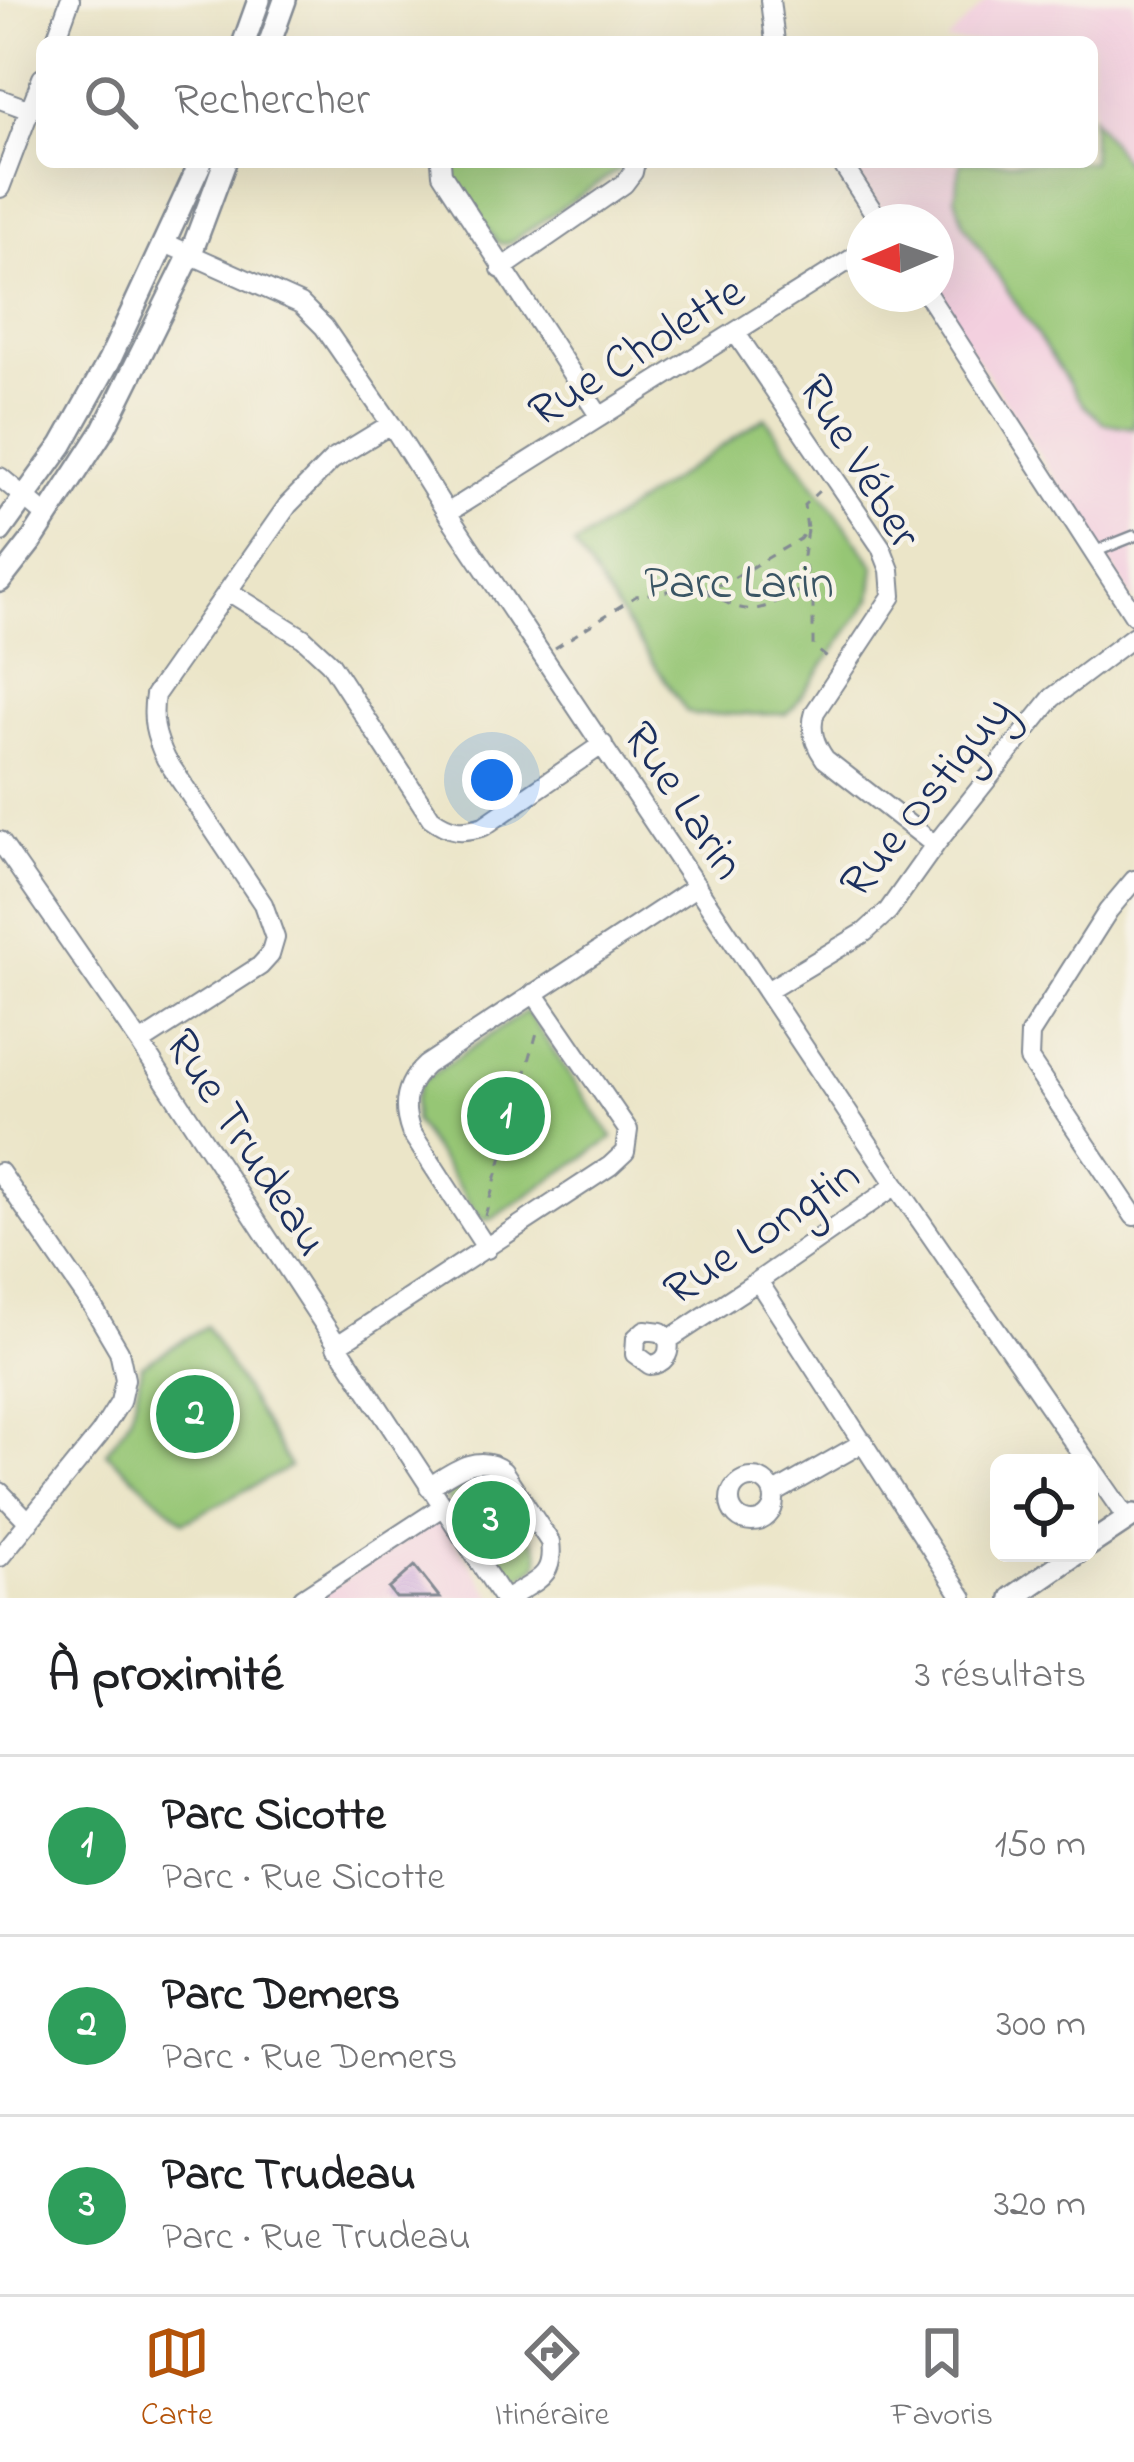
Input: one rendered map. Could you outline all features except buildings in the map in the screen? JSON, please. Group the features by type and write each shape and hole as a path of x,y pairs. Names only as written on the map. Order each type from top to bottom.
{"street":[{"path":"57,36 70,0"},
{"path":"246,36 259,0"},
{"path":"272,36 285,0"},
{"path":"770,0 774,36"},
{"path":"0,188 36,94"},
{"path":"0,99 30,110"},
{"path":"0,531 62,445 110,361 198,168"},
{"path":"0,581 104,429 191,253 223,168"},
{"path":"442,168 501,269 600,417"},
{"path":"501,269 624,184 634,168"},
{"path":"845,168 868,204"},
{"name":"Rue Larin","path":"165,243 301,304 324,327 896,1185 1082,1454"},
{"name":"Rue Cholette","path":"447,513 846,262"},
{"path":"939,312 1134,615"},
{"name":"Rue Véber","path":"736,332 881,547 890,570 892,596 813,717 815,745 825,759 935,845"},
{"path":"140,1043 260,965 270,955 275,938 263,904 166,759 152,718 155,695 288,505 332,460 391,424"},
{"path":"0,477 47,516"},
{"path":"228,591 302,638 329,663 431,818 447,830 465,832 484,826 603,744"},
{"name":"Rue Ostiguy","path":"767,991 866,932 888,911 1052,698 1134,636"},
{"name":"Rue Trudeau","path":"0,841 8,869 140,1043 442,1507 506,1598 547,1574 550,1542 494,1464 471,1464 429,1487"},
{"path":"1134,880 1108,910 1030,1034 1029,1059 1134,1216"},
{"path":"482,1240 411,1132 405,1117 407,1089 415,1075 697,886"},
{"path":"336,1346 482,1240 610,1166 625,1152 628,1130 534,993"},
{"path":"0,1172 102,1322 119,1351 125,1379 120,1402 100,1434 0,1557"},
{"name":"Rue Longtin","path":"668,1340 896,1185"},
{"path":"758,1282 963,1598"},
{"path":"773,1494 864,1442"},
{"name":"Rue Larin","path":"1098,1475 1131,1517"},
{"path":"0,1492 28,1522"},
{"path":"303,1598 442,1507"},
{"path":"1098,1539 1131,1517"},
{"path":"1012,1598 1065,1562"}],"lane":[{"path":"1094,552 1134,536"}],"path":[{"path":"809,498 804,505 803,556 810,586 813,646 843,670"},
{"path":"705,591 800,539 807,529"},
{"path":"543,656 636,596 685,588 705,591 748,611 776,605 810,586"},
{"path":"482,1240 540,1023 547,1012"}],"shaded area":[{"path":"987,0 1134,0 1134,601 947,312 954,312 954,204 877,204 854,168 1098,168 1098,36 952,36"},
{"path":"440,1518 494,1598 317,1598"}],"green space":[{"path":"1098,125 1134,174 1134,428 1104,423 1084,406 963,223 955,197 960,168 1098,168"},
{"path":"448,168 621,168 502,244"},
{"name":"Parc Larin","path":"765,417 875,566 871,599 786,714 694,715 686,711 574,546"},
{"path":"526,1011 613,1138 484,1220 414,1121 414,1101 421,1082"},
{"path":"206,1326 290,1467 184,1522 106,1452 132,1412 141,1366"},
{"path":"486,1469 496,1473 538,1550 536,1567 506,1587 441,1490"}],"place":[{"name":"Parc Sicotte","path":"506,1116"},
{"name":"Parc Demers","path":"195,1414"},
{"name":"Parc Trudeau","path":"491,1520"}]}
